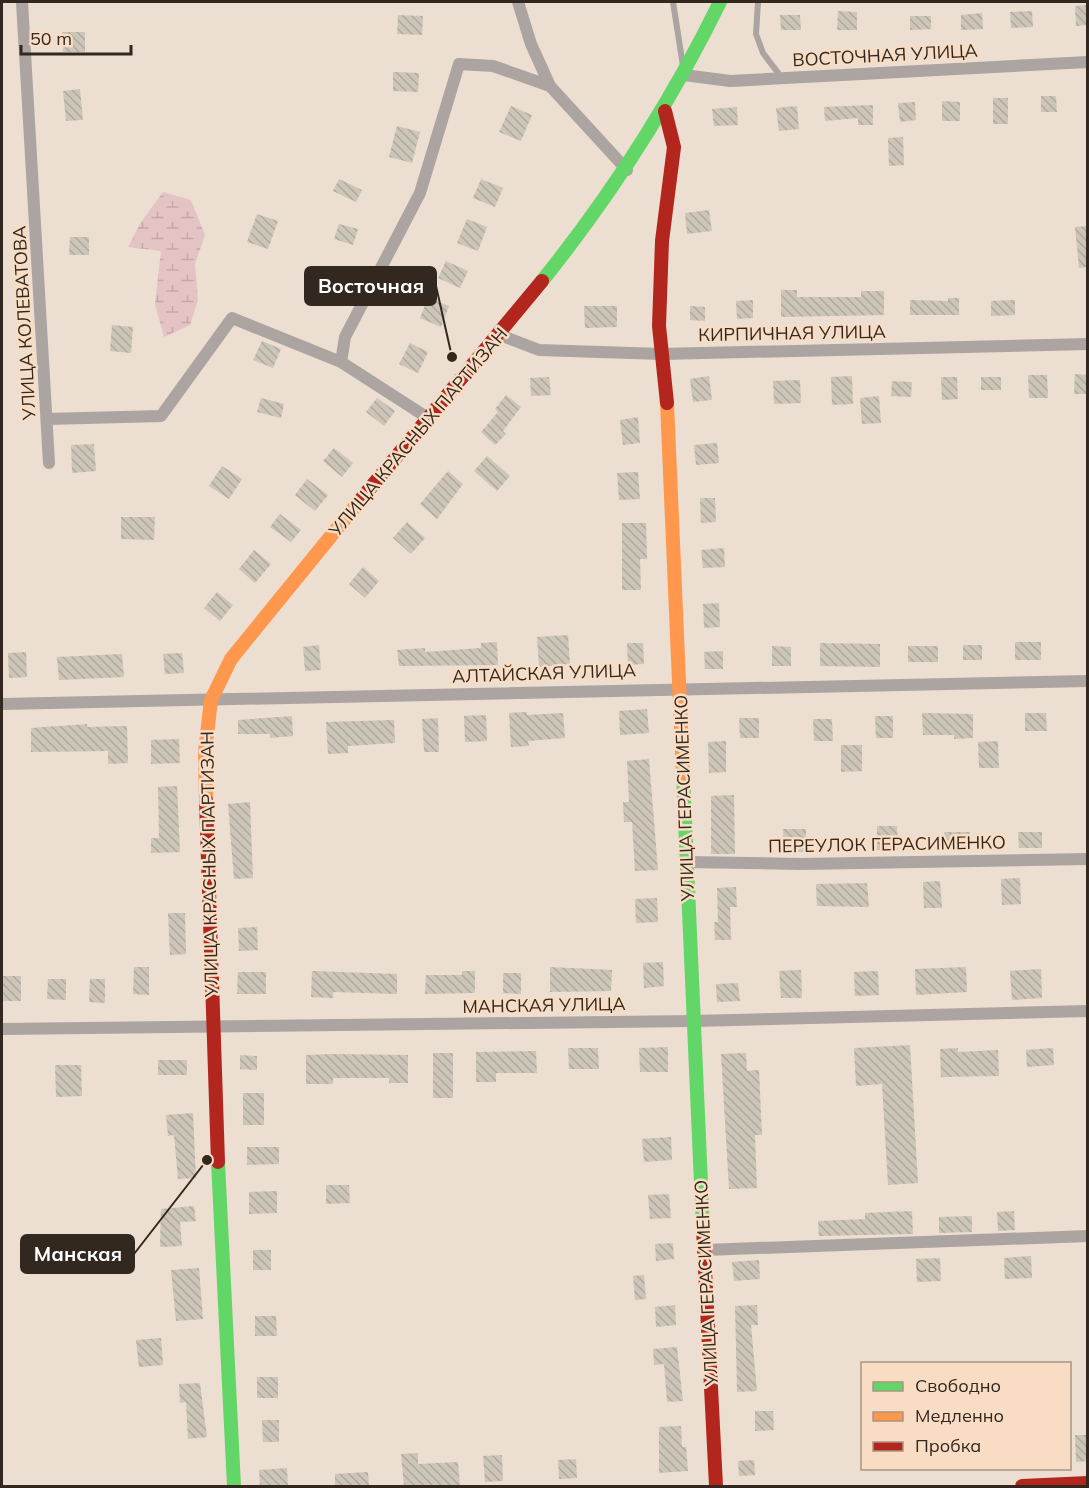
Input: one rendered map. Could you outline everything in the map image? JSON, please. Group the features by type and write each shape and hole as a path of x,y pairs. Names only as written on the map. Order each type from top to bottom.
{"main road":[{"name":"УЛИЦА КРАСНЫХ ПАРТИЗАН","path":"234,1486 212,1027 205,752 211,700 231,659 247,636 500,335 627,170 665,111 720,2"},
{"name":"УЛИЦА ГЕРАСИМЕНКО","path":"665,111 674,147 662,241 659,326 669,419 693,1021 716,1486"},
{"path":"1022,1486 1088,1482"}],"street":[{"name":"УЛИЦА КОЛЕВАТОВА","path":"22,2 49,463"},
{"path":"518,2 531,44 550,86 627,170"},
{"name":"ВОСТОЧНАЯ УЛИЦА","path":"684,75 730,81 1088,62"},
{"path":"341,362 345,337 420,193 459,64 493,66 550,86"},
{"path":"47,419 161,416 232,318 341,362 428,418"},
{"name":"КИРПИЧНАЯ УЛИЦА","path":"500,335 539,350 662,354 1088,344"},
{"name":"АЛТАЙСКАЯ УЛИЦА","path":"2,704 1088,681"},
{"name":"ПЕРЕУЛОК ГЕРАСИМЕНКО","path":"686,862 801,864 1088,859"},
{"name":"МАНСКАЯ УЛИЦА","path":"2,1029 693,1021 1088,1011"},
{"path":"705,1250 1088,1236"}],"lane":[{"path":"673,2 684,75"},
{"path":"758,2 756,34 763,54 782,78"}],"green space":[{"path":"163,192 191,200 205,235 195,264 198,300 190,325 164,337 155,304 161,251 128,247 141,222"}],"building":[{"path":"1088,5 1088,25 1076,26 1075,6"},
{"path":"838,11 857,12 857,30 837,30"},
{"path":"1032,11 1033,27 1011,28 1010,12"},
{"path":"982,13 983,29 961,30 961,15"},
{"path":"398,15 423,16 422,35 397,34"},
{"path":"780,15 800,15 801,30 781,30"},
{"path":"910,16 931,16 931,29 910,30"},
{"path":"62,32 85,32 85,52 63,52"},
{"path":"393,72 419,73 418,92 393,91"},
{"path":"80,89 83,120 66,121 63,91"},
{"path":"1041,96 1056,96 1057,112 1041,112"},
{"path":"993,98 1008,98 1008,124 993,124"},
{"path":"942,101 960,102 960,121 942,121"},
{"path":"915,102 916,120 900,122 898,103"},
{"path":"873,105 873,125 858,125 858,118 825,121 824,107"},
{"path":"511,106 532,115 521,141 499,132"},
{"path":"797,106 799,129 779,131 776,108"},
{"path":"737,107 738,125 714,126 712,109"},
{"path":"397,126 420,132 412,163 389,157"},
{"path":"903,137 904,165 889,166 888,138"},
{"path":"339,179 362,190 356,202 333,191"},
{"path":"481,179 503,188 495,207 473,198"},
{"path":"709,210 712,231 687,234 685,213"},
{"path":"257,214 278,221 268,249 247,242"},
{"path":"467,219 487,227 478,251 457,243"},
{"path":"339,224 358,229 353,245 334,239"},
{"path":"1088,226 1088,267 1079,268 1075,227"},
{"path":"70,237 89,237 89,255 69,255"},
{"path":"446,261 468,271 460,288 438,278"},
{"path":"781,290 797,290 797,297 861,297 861,291 884,291 884,315 781,317"},
{"path":"428,298 449,306 441,327 420,318"},
{"path":"948,298 959,298 959,315 910,315 910,300 948,301"},
{"path":"753,300 753,318 737,319 736,301"},
{"path":"1015,300 1015,315 991,316 991,301"},
{"path":"584,306 617,306 617,327 585,328"},
{"path":"690,306 705,307 705,321 690,320"},
{"path":"112,325 133,327 131,353 110,351"},
{"path":"262,341 281,349 273,368 253,360"},
{"path":"410,343 428,352 418,373 399,364"},
{"path":"1075,374 1088,375 1088,394 1074,394"},
{"path":"1028,375 1047,375 1048,398 1029,398"},
{"path":"709,376 712,400 693,402 690,379"},
{"path":"852,376 853,404 832,405 831,377"},
{"path":"549,377 551,395 531,396 530,378"},
{"path":"941,377 957,377 958,399 942,400"},
{"path":"981,377 1001,377 1001,390 981,390"},
{"path":"800,380 801,403 774,404 773,381"},
{"path":"892,381 912,382 911,397 891,396"},
{"path":"506,395 521,407 503,431 506,434 495,445 481,432 498,412 495,409"},
{"path":"879,396 881,423 862,424 860,398"},
{"path":"261,398 284,404 281,418 257,412"},
{"path":"377,398 395,411 384,426 366,412"},
{"path":"638,417 640,443 623,445 620,420"},
{"path":"717,443 719,463 696,465 694,445"},
{"path":"94,444 96,471 72,473 71,445"},
{"path":"334,448 353,463 342,477 323,461"},
{"path":"487,456 510,476 497,491 474,471"},
{"path":"222,466 242,479 229,499 209,486"},
{"path":"448,471 463,484 437,519 420,504"},
{"path":"638,472 640,499 619,500 617,473"},
{"path":"307,479 328,495 315,511 295,495"},
{"path":"700,498 715,498 716,522 701,523"},
{"path":"280,514 301,530 291,542 270,527"},
{"path":"121,517 155,517 154,540 121,539"},
{"path":"407,522 425,538 411,554 393,538"},
{"path":"622,523 646,523 647,559 640,559 641,590 622,590"},
{"path":"724,548 725,567 703,568 701,550"},
{"path":"254,550 271,564 255,583 239,569"},
{"path":"363,567 379,581 365,598 349,584"},
{"path":"217,592 233,605 220,621 204,608"},
{"path":"719,603 720,627 704,628 703,604"},
{"path":"568,635 570,664 539,667 537,637"},
{"path":"497,642 498,665 399,666 397,650 425,648 425,652 481,648 481,643"},
{"path":"1015,642 1041,642 1041,660 1015,660"},
{"path":"627,643 643,643 644,664 628,665"},
{"path":"820,643 880,644 880,667 820,666"},
{"path":"319,645 321,670 305,671 303,647"},
{"path":"963,645 982,645 982,660 963,660"},
{"path":"772,646 791,647 791,666 772,666"},
{"path":"908,646 938,646 938,662 908,662"},
{"path":"723,651 723,669 705,669 704,652"},
{"path":"26,652 27,677 9,678 8,653"},
{"path":"182,653 184,673 165,674 163,654"},
{"path":"122,654 124,677 59,680 57,657"},
{"path":"647,709 649,733 620,735 619,711"},
{"path":"527,712 527,715 563,713 565,738 528,741 529,746 511,747 509,713"},
{"path":"922,713 973,714 973,738 954,739 954,735 923,735"},
{"path":"1025,713 1046,713 1047,731 1025,731"},
{"path":"486,715 487,741 465,742 464,716"},
{"path":"292,716 293,736 270,738 270,734 238,734 238,720"},
{"path":"875,716 893,716 893,738 876,738"},
{"path":"438,718 439,752 424,752 422,719"},
{"path":"739,718 759,718 759,738 740,738"},
{"path":"813,719 832,719 833,741 814,741"},
{"path":"394,720 395,743 348,746 348,753 328,754 326,722"},
{"path":"87,724 87,727 127,726 128,763 108,764 108,751 31,752 31,728"},
{"path":"179,739 180,763 151,764 151,740"},
{"path":"726,741 726,772 709,773 708,742"},
{"path":"998,741 999,768 979,768 978,742"},
{"path":"841,745 862,745 862,771 841,772"},
{"path":"649,759 658,870 635,871 632,822 624,822 623,802 629,802 627,761"},
{"path":"177,786 180,852 151,853 151,838 159,838 158,787"},
{"path":"734,795 735,854 711,854 711,796"},
{"path":"250,802 253,878 234,879 228,804"},
{"path":"877,826 897,826 898,850 877,850"},
{"path":"783,829 806,829 806,852 784,852"},
{"path":"944,832 970,832 970,849 944,850"},
{"path":"1018,832 1042,832 1042,848 1019,848"},
{"path":"1020,878 1021,904 1002,905 1001,879"},
{"path":"940,881 942,908 924,908 923,882"},
{"path":"867,883 869,907 817,906 816,884"},
{"path":"736,887 737,907 730,907 731,940 715,940 714,922 718,922 717,888"},
{"path":"657,898 658,922 636,923 635,899"},
{"path":"168,913 185,913 186,954 170,955"},
{"path":"257,927 258,950 239,951 238,928"},
{"path":"663,962 664,986 644,988 643,963"},
{"path":"134,967 149,967 149,995 133,994"},
{"path":"550,967 612,970 611,991 550,992"},
{"path":"966,967 967,992 916,995 915,969"},
{"path":"1041,969 1042,998 1012,1000 1010,971"},
{"path":"801,970 802,998 781,998 779,971"},
{"path":"312,971 397,974 397,994 333,992 333,998 311,997"},
{"path":"462,971 475,971 475,993 425,994 426,975 462,975"},
{"path":"878,971 879,995 855,996 854,972"},
{"path":"238,972 266,972 266,994 237,994"},
{"path":"503,973 521,973 521,994 503,993"},
{"path":"2,976 21,976 21,1001 2,1001"},
{"path":"48,979 66,979 66,1000 47,999"},
{"path":"90,979 105,979 105,1003 89,1002"},
{"path":"738,983 740,1001 717,1002 716,984"},
{"path":"910,1045 918,1183 888,1185 882,1084 856,1086 854,1048"},
{"path":"668,1047 668,1072 640,1072 639,1048"},
{"path":"568,1048 598,1048 599,1069 569,1069"},
{"path":"958,1048 958,1052 998,1050 999,1076 941,1077 940,1049"},
{"path":"1053,1048 1054,1065 1027,1067 1026,1050"},
{"path":"536,1051 537,1073 496,1073 496,1082 476,1082 476,1052"},
{"path":"433,1053 453,1053 453,1098 433,1098"},
{"path":"746,1053 747,1071 759,1070 762,1135 755,1135 757,1188 729,1189 721,1054"},
{"path":"240,1055 257,1056 257,1070 240,1069"},
{"path":"306,1055 408,1055 408,1083 389,1083 389,1078 333,1078 333,1084 306,1084"},
{"path":"158,1060 187,1060 187,1075 158,1075"},
{"path":"55,1065 81,1065 82,1096 56,1097"},
{"path":"243,1093 264,1093 264,1125 243,1125"},
{"path":"193,1113 196,1178 178,1179 174,1135 168,1136 166,1115"},
{"path":"671,1137 672,1160 644,1162 642,1139"},
{"path":"247,1147 279,1147 279,1164 247,1165"},
{"path":"326,1185 349,1185 350,1203 326,1204"},
{"path":"277,1191 277,1213 249,1214 249,1192"},
{"path":"669,1194 671,1218 650,1219 648,1195"},
{"path":"194,1206 196,1221 180,1222 182,1246 160,1247 161,1209"},
{"path":"912,1211 913,1234 819,1236 818,1221 865,1219 865,1213"},
{"path":"1014,1211 1015,1230 998,1231 997,1212"},
{"path":"972,1216 972,1232 939,1233 939,1217"},
{"path":"673,1243 674,1259 656,1261 655,1244"},
{"path":"253,1250 271,1250 271,1270 253,1270"},
{"path":"1031,1256 1032,1278 1005,1279 1004,1258"},
{"path":"940,1258 941,1281 917,1282 916,1259"},
{"path":"759,1260 760,1279 734,1281 732,1262"},
{"path":"199,1268 203,1319 176,1321 171,1270"},
{"path":"644,1275 646,1299 635,1300 633,1276"},
{"path":"675,1305 676,1325 656,1327 655,1307"},
{"path":"757,1305 758,1325 751,1325 757,1391 737,1392 735,1306"},
{"path":"255,1316 276,1316 277,1336 255,1336"},
{"path":"161,1338 163,1365 139,1367 136,1340"},
{"path":"677,1347 683,1401 667,1402 664,1364 654,1365 653,1349"},
{"path":"257,1377 278,1377 278,1398 257,1398"},
{"path":"200,1383 207,1437 188,1439 186,1402 180,1403 179,1384"},
{"path":"755,1411 773,1411 774,1430 755,1431"},
{"path":"262,1420 279,1420 279,1442 263,1442"},
{"path":"681,1426 682,1447 686,1447 688,1471 659,1473 659,1427"},
{"path":"1075,1435 1088,1435 1088,1461 1076,1462"},
{"path":"418,1453 418,1464 458,1462 460,1486 404,1486 401,1454"},
{"path":"502,1455 503,1481 485,1482 483,1456"},
{"path":"576,1459 577,1478 559,1479 558,1460"},
{"path":"754,1460 755,1475 739,1476 738,1461"},
{"path":"287,1468 288,1486 260,1486 259,1470"},
{"path":"368,1472 369,1486 335,1486 335,1474"}],"traffic: fast":[{"path":"542,281 592,215 639,146 681,76 720,2"},
{"path":"683,774 703,1229"},
{"path":"218,1162 234,1486"}],"traffic: slow":[{"path":"667,403 683,774"},
{"path":"206,800 205,752 211,700 231,659 357,504"}],"traffic: jam":[{"path":"665,111 674,147 662,241 659,326 667,403"},
{"path":"357,504 542,281"},
{"path":"206,800 218,1162"},
{"path":"703,1229 716,1486"},
{"path":"1022,1486 1088,1483"}],"place":[{"name":"Восточная","path":"452,357"},
{"name":"Манская","path":"207,1160"}]}
